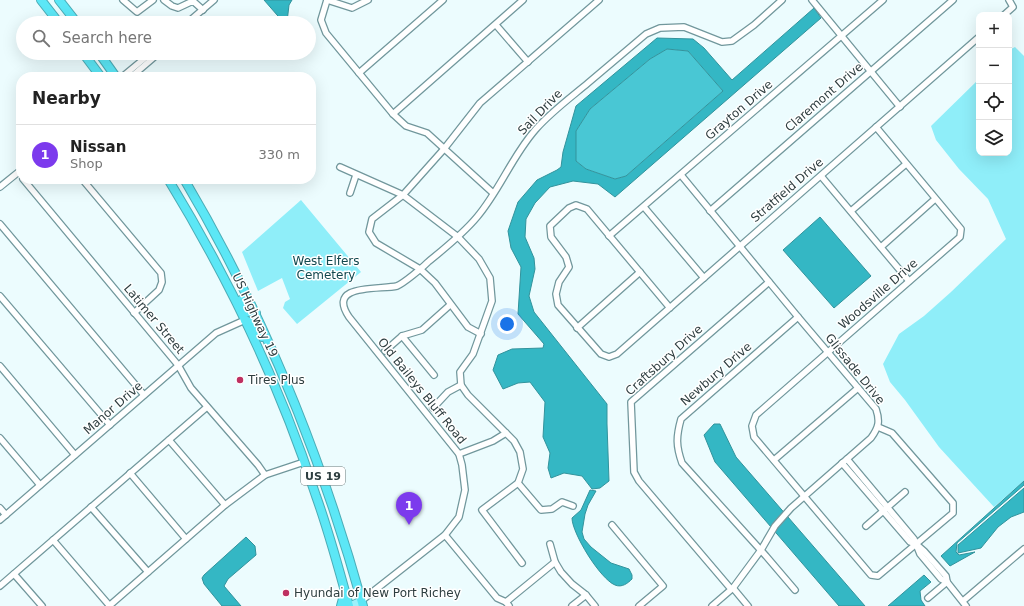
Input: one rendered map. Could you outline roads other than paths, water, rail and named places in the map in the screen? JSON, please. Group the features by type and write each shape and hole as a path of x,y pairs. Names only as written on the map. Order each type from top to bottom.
{"highway":[{"path":"41,0 54,16"},
{"path":"58,0 71,16"},
{"path":"88,60 97,72"},
{"path":"104,60 112,72"},
{"name":"US Highway 19","path":"171,184 209,249 245,320 276,390 316,496 349,606"},
{"name":"US Highway 19","path":"187,184 225,252 256,313 284,376 317,458 340,528 361,604"},
{"path":"209,249 215,253 244,307 248,312 256,313"},
{"path":"245,320 253,324 259,330 273,359 284,376"},
{"path":"341,606 345,591"}],"main road":[{"path":"349,606 361,604"}],"street":[{"path":"123,0 137,12 153,0"},
{"path":"164,0 172,6 178,8 193,1 203,10"},
{"path":"197,16 214,0"},
{"path":"368,0 352,8 327,0 321,20 326,33 392,114 406,126 427,133 494,193"},
{"path":"359,73 443,0"},
{"path":"392,114 524,0"},
{"path":"481,334 468,327 450,305 435,283 420,269 376,243 369,232 372,218 403,195 444,149 480,103 599,0"},
{"name":"Sail Drive","path":"344,301 347,294 356,290 398,285 420,269 458,237 477,217 494,193 516,155 536,129 567,99 646,34 660,28 684,28 722,42 732,41 754,25 782,0"},
{"path":"812,0 900,107"},
{"name":"Grayton Drive","path":"609,236 883,0"},
{"name":"Claremont Drive","path":"710,211 953,0"},
{"path":"1007,12 1013,7 1009,0"},
{"path":"196,16 203,10"},
{"path":"496,25 528,62"},
{"name":"Stratfield Drive","path":"577,328 601,354 609,357 617,354 976,40"},
{"path":"128,72 143,60"},
{"path":"137,72 151,60"},
{"path":"876,127 935,199 881,246"},
{"path":"850,211 906,164"},
{"path":"340,168 403,195 458,237 479,259 490,278 492,301 473,354 460,372 461,385 468,395 514,441 520,452 523,469 518,483 482,510 522,563"},
{"path":"350,193 356,175"},
{"name":"Glissade Drive","path":"681,175 768,282 876,409 879,418 878,427"},
{"path":"0,187 16,176"},
{"path":"821,176 909,281"},
{"name":"Latimer Street","path":"27,184 178,365 191,388 265,475"},
{"path":"86,184 161,273 162,282 159,290 134,313"},
{"name":"Woodsville Drive","path":"878,427 892,433 953,503 953,513 878,576 871,575 754,437 752,426 756,415 960,237 962,234 961,229 935,199"},
{"path":"640,272 577,328 558,306 556,294 559,282 569,267 566,257 551,237 550,226 569,208 576,205 587,209 609,236 640,272 670,308"},
{"path":"644,207 704,278"},
{"path":"0,224 144,395"},
{"name":"Craftsbury Drive","path":"732,588 639,481 634,472 631,402 768,282"},
{"path":"0,296 110,425"},
{"name":"Old Baileys Bluff Road","path":"344,301 343,309 349,317 459,454 465,490 459,517 445,535 361,604"},
{"path":"385,350 402,336 422,330 450,305"},
{"name":"Newbury Drive","path":"795,590 682,463 677,450 677,433 681,419 798,317"},
{"name":"Manor Drive","path":"0,520 216,333 245,320"},
{"path":"402,336 434,375"},
{"path":"0,366 75,455"},
{"path":"433,408 448,392 461,385"},
{"path":"774,460 858,388"},
{"path":"0,586 207,407"},
{"path":"712,606 732,588 761,550 775,526 804,495 872,438 878,427"},
{"path":"459,454 493,441 506,433"},
{"path":"0,438 40,485"},
{"path":"168,440 225,505"},
{"path":"845,461 914,539 916,544 946,576 947,582 965,604 1024,549"},
{"path":"53,540 109,606 225,505 265,475 304,462"},
{"path":"130,473 186,539"},
{"path":"518,483 541,510 552,509 562,502 573,506"},
{"path":"866,526 905,492"},
{"path":"91,507 148,572"},
{"path":"0,508 6,515"},
{"path":"612,525 664,586 639,606"},
{"path":"445,535 497,598 507,604 555,562"},
{"path":"550,544 555,562 561,572 572,584 586,594 595,606"},
{"path":"14,574 42,606"},
{"path":"928,598 947,582"},
{"path":"732,588 748,606"},
{"path":"572,606 586,594"}],"place":[{"name":"Tires Plus","path":"240,380"},
{"name":"Nissan","path":"409,525"},
{"name":"Hyundai of New Port Richey","path":"286,593"}],"park label":[{"name":"West Elfers Cemetery","path":"326,268"}]}
